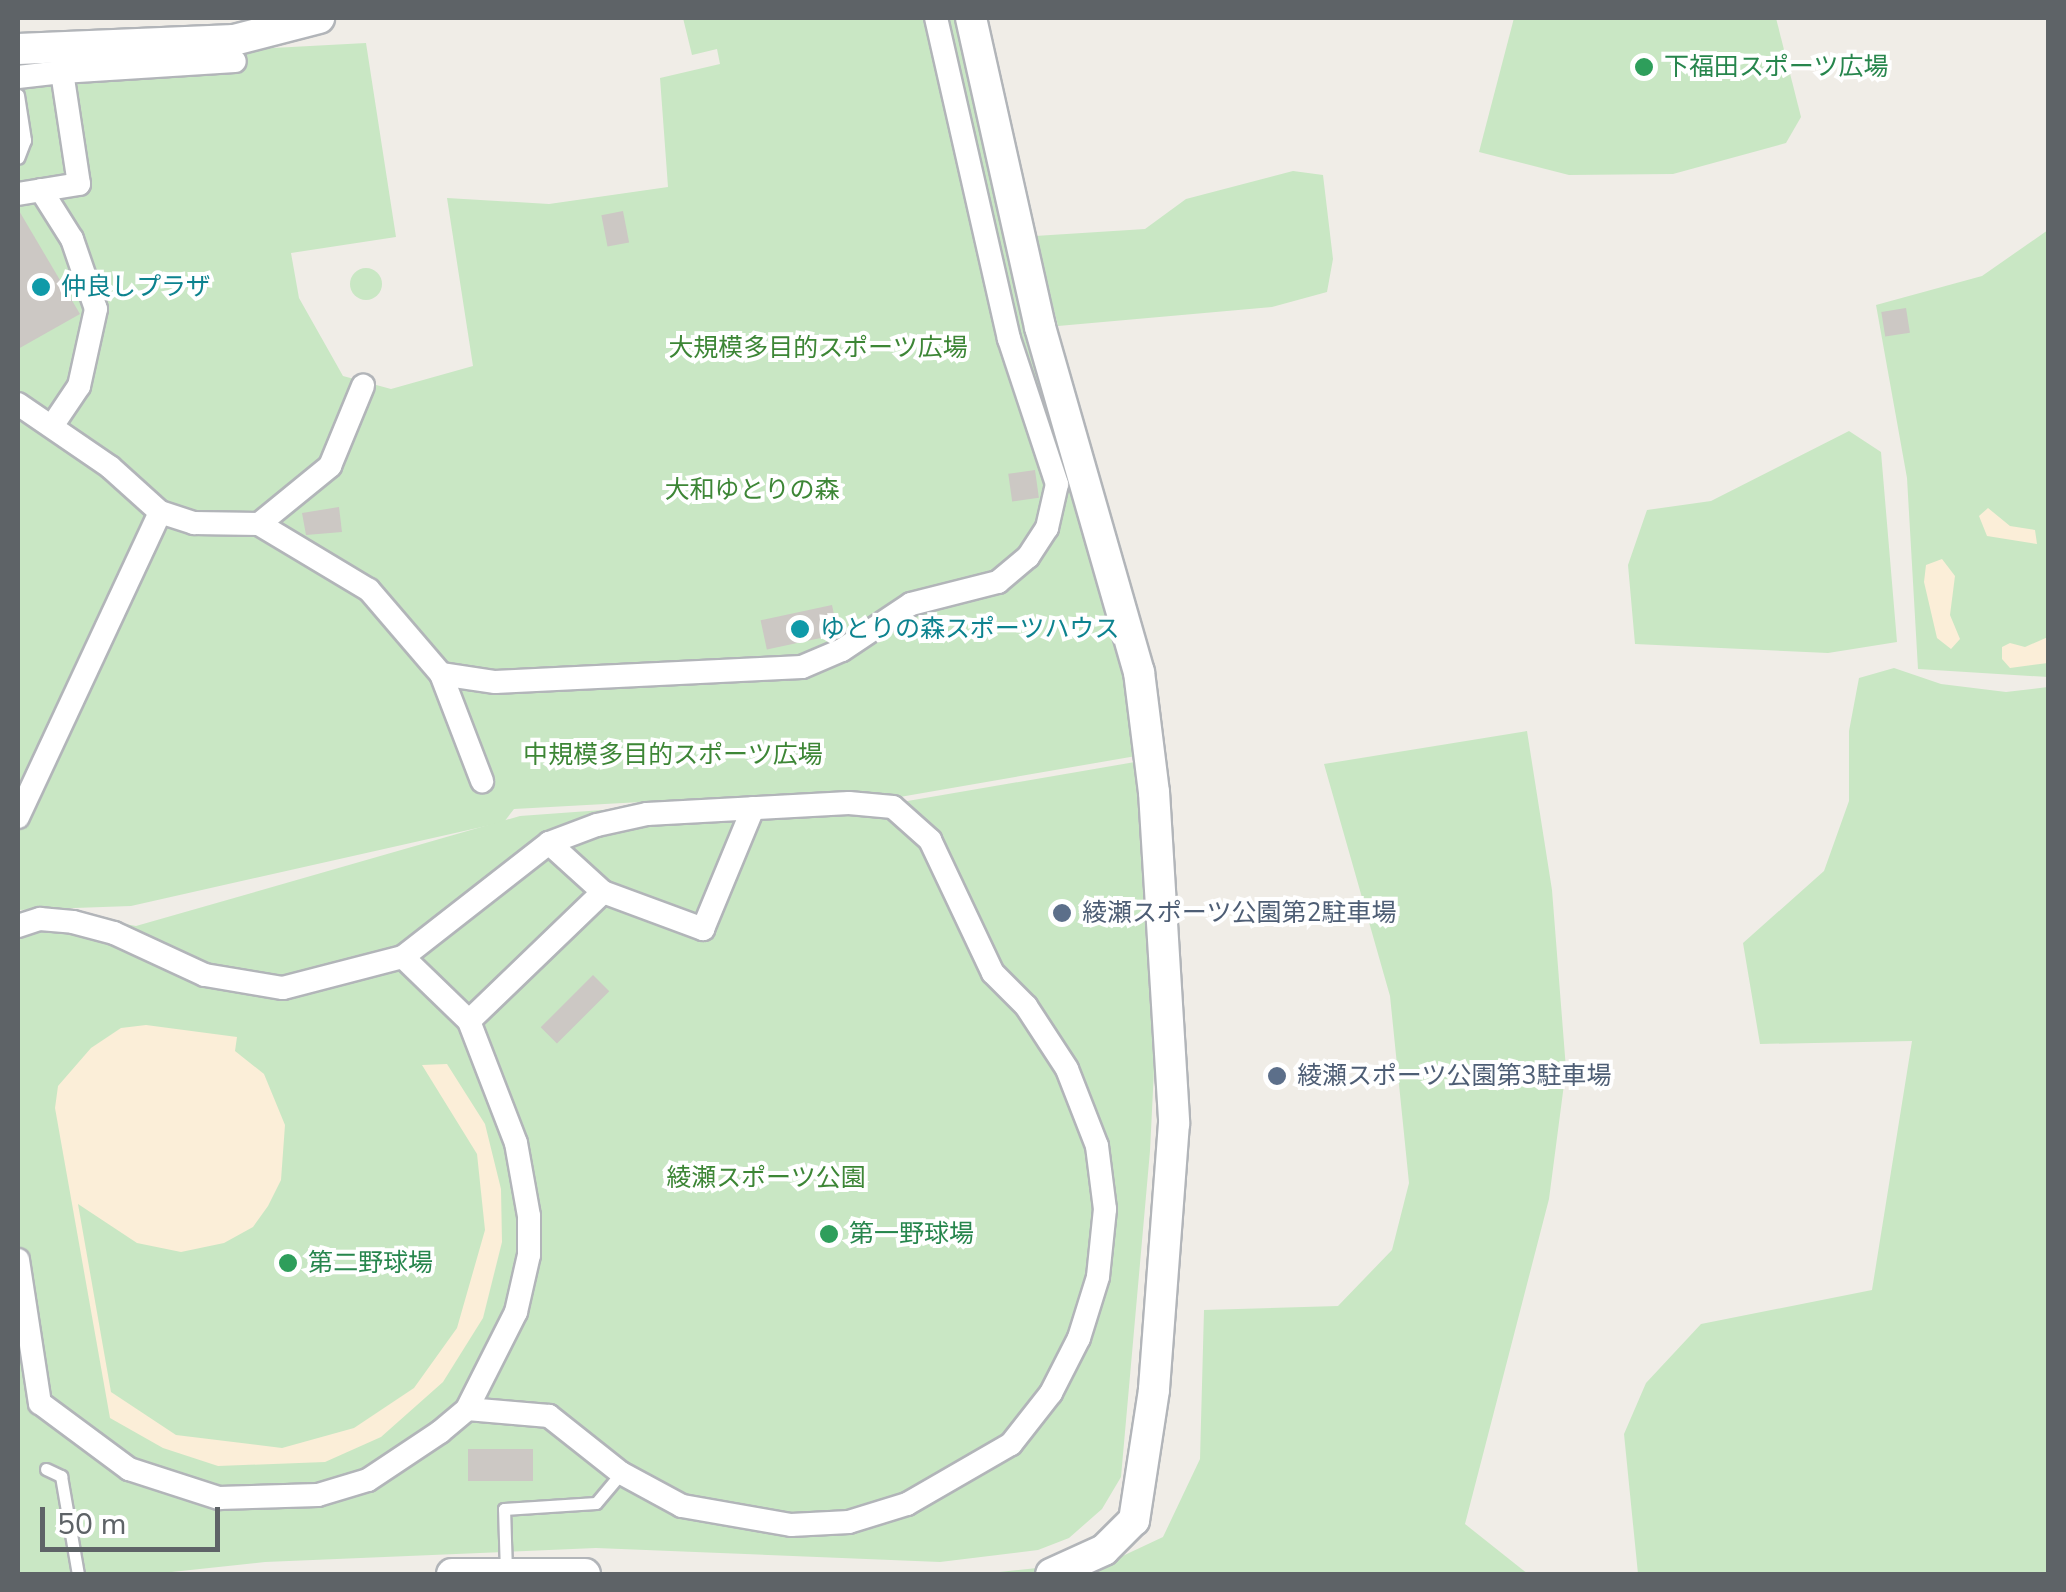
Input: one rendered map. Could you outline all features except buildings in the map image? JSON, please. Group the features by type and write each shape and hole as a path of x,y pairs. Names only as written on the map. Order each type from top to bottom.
{"street":[{"path":"18,49 234,40 319,18"},
{"path":"441,674 495,682 802,667 842,650 911,604 998,582 1028,557 1047,528 1057,484 1009,338 936,18"},
{"path":"971,18 1044,345 1140,672 1174,1123 1154,1390 1134,1520 1104,1550 1051,1574"},
{"path":"18,76 235,61"},
{"path":"29,192 78,184 62,72"},
{"path":"29,192 72,239 96,309 79,386 52,426"},
{"path":"259,524 330,466 363,386"},
{"path":"18,404 52,426 160,512 194,523 259,524 370,590 441,674 482,781"},
{"path":"18,818 160,512"},
{"path":"18,926 40,919 73,922 206,975 283,988 403,958 550,843 647,814 893,806 930,840 993,972 1026,1006 1067,1069 1097,1146 1105,1208 1098,1277 1079,1338 1051,1393 1011,1444 908,1504 849,1522 734,1520 682,1506 622,1474 549,1416 467,1409"},
{"path":"550,843 602,892 703,929 753,808"},
{"path":"469,1022 602,892"},
{"path":"18,1260 28,1397 130,1468 219,1498 264,1501 368,1480 467,1409 516,1312 529,1255 516,1143 469,1022 403,958"},
{"path":"63,1420 67,1449"},
{"path":"452,1574 585,1574"}],"lane":[{"path":"18,95 26,140 18,158"},
{"path":"46,1468 62,1476 78,1574"},
{"path":"506,1572 504,1508 596,1503 622,1474"}],"green space":[{"name":"大和ゆとりの森","path":"683,18 958,18 1043,401 1111,599 1131,693 1136,756 894,798 841,791 514,809 504,822 131,906 18,910 18,62 366,43 396,237 291,253 299,298 343,376 391,389 473,366 447,198 549,204 668,187 660,78 720,64 717,49 692,55"},
{"name":"下福田スポーツ広場","path":"1514,18 1776,18 1801,117 1786,143 1673,174 1569,175 1479,152"},
{"path":"1293,171 1323,175 1333,259 1327,292 1272,307 1058,326 1035,236 1145,229 1186,199"},
{"path":"2048,230 2048,677 1918,669 1907,478 1876,305 1982,276"},
{"path":"366,268 377,273 382,284 377,295 366,300 355,295 350,284 355,273"},
{"path":"1849,431 1881,452 1897,642 1828,653 1635,644 1628,565 1647,510 1711,501"},
{"path":"1894,668 1941,684 2006,692 2048,687 2048,1574 1638,1574 1624,1434 1646,1383 1701,1324 1872,1290 1912,1041 1760,1044 1743,943 1824,871 1849,801 1849,731 1859,678"},
{"path":"1527,731 1552,890 1566,1069 1549,1199 1465,1524 1528,1574 981,1574 1114,1560 1163,1537 1200,1459 1204,1310 1338,1306 1392,1250 1409,1183 1390,996 1324,764"},
{"name":"綾瀬スポーツ公園","path":"1135,762 1154,1070 1150,1151 1121,1477 1102,1509 1069,1538 1038,1550 940,1562 596,1548 265,1562 153,1574 18,1574 18,916 44,909 136,926 520,816 838,793 896,803"}],"sand":[{"path":"1988,508 2010,526 2035,530 2037,544 1987,536 1979,516"},
{"path":"1942,559 1955,576 1950,615 1960,639 1951,649 1937,638 1924,582 1926,565"},
{"path":"2048,637 2048,663 2010,668 2002,659 2002,647 2010,643 2025,647"},
{"path":"146,1025 237,1037 235,1051 264,1074 285,1125 281,1180 268,1206 253,1227 224,1243 181,1252 137,1243 78,1204 111,1392 176,1435 282,1448 354,1428 414,1388 457,1328 485,1230 477,1154 422,1065 447,1064 485,1124 501,1189 502,1242 483,1318 443,1382 381,1437 325,1462 218,1466 163,1448 110,1418 55,1108 58,1086 91,1048 121,1028"}],"place":[{"name":"下福田スポーツ広場","path":"1644,67"},
{"name":"仲良しプラザ","path":"41,287"},
{"name":"ゆとりの森スポーツハウス","path":"800,629"},
{"name":"綾瀬スポーツ公園第2駐車場","path":"1062,913"},
{"name":"綾瀬スポーツ公園第3駐車場","path":"1277,1076"},
{"name":"第一野球場","path":"829,1234"},
{"name":"第二野球場","path":"288,1263"}],"park label":[{"name":"大規模多目的スポーツ広場","path":"818,348"},
{"name":"中規模多目的スポーツ広場","path":"673,755"}]}
